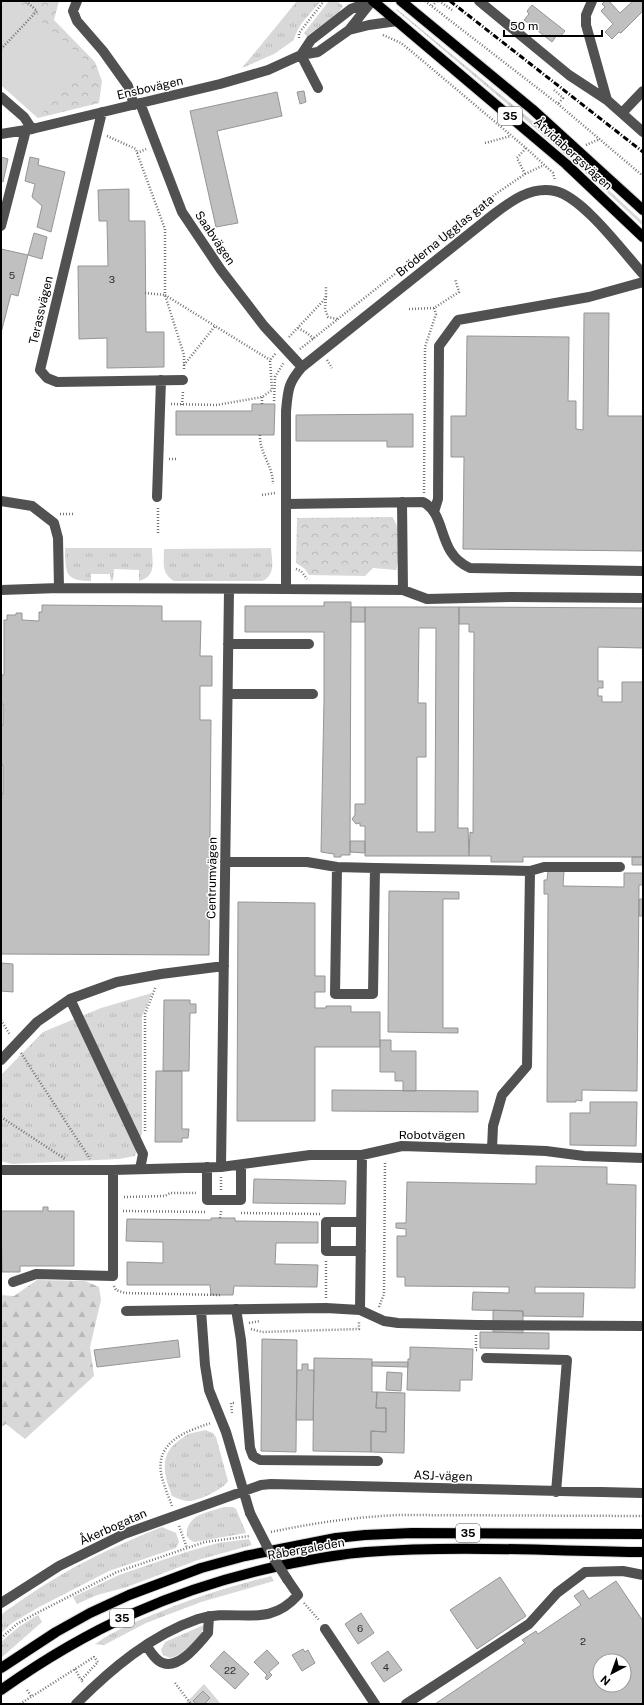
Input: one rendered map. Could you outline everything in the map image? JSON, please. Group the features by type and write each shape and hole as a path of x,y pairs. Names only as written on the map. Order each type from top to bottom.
{"main road":[{"name":"Åtvidabergsvägen","path":"372,1 560,159 643,237"},
{"name":"Åtvidabergsvägen","path":"401,1 532,109 643,210"},
{"name":"Råbergaleden","path":"1,1668 56,1632 90,1613 122,1598 162,1581 245,1556 336,1538 365,1535 412,1533 643,1534"},
{"name":"Råbergaleden","path":"1,1690 55,1654 135,1611 208,1584 261,1570 364,1552 408,1550 643,1552"}],"street":[{"name":"Saabvägen","path":"77,1 73,11 77,21 103,51 128,86 156,146 182,212 221,270 264,326 302,366"},
{"name":"Ensbovägen","path":"1,134 29,130 220,84 268,70 301,55 318,52 349,30 372,1"},
{"path":"318,88 301,55 316,35 351,9 372,1"},
{"path":"479,1 569,75 607,100 643,132"},
{"path":"592,1 586,15 586,25 607,100"},
{"name":"Ensbovägen","path":"349,30 369,25 397,22"},
{"path":"622,113 643,91"},
{"path":"1,97 24,116 29,130 1,226"},
{"name":"Terassvägen","path":"102,112 96,131 40,370 47,378 57,382 183,380"},
{"name":"Bröderna Ugglas gata","path":"286,589 286,411 289,385 302,366 508,203 520,195 531,192 554,191 572,200 583,208 643,274"},
{"path":"434,512 438,499 440,346 458,320 589,297 643,282"},
{"path":"158,497 161,380"},
{"path":"1,501 32,506 54,523 58,538 59,588"},
{"path":"402,502 402,590"},
{"path":"286,504 423,502 434,512 447,547 452,556 460,564 470,568 643,571"},
{"path":"1,590 59,588 402,590 427,599 511,597 643,598"},
{"name":"Centrumvägen","path":"221,1167 229,590"},
{"path":"228,644 309,644"},
{"path":"228,694 313,694"},
{"path":"226,862 307,862 337,867 530,871 544,867 620,867"},
{"path":"337,867 335,994 373,994 375,868"},
{"path":"492,1149 493,1126 502,1095 527,1066 530,871"},
{"path":"1,1060 37,1022 70,998 117,982 161,974 224,966"},
{"path":"70,998 143,1154 140,1169"},
{"name":"Robotvägen","path":"1,1170 114,1170 221,1167 310,1155 362,1155 402,1146 546,1151 584,1156 643,1158"},
{"path":"360,1310 362,1155"},
{"path":"207,1167 207,1200 241,1200 241,1165"},
{"path":"13,1282 36,1274 114,1276 114,1170"},
{"path":"361,1222 326,1222 326,1251 361,1251"},
{"path":"126,1311 326,1308 360,1310 384,1321 398,1323 538,1326 643,1326"},
{"path":"236,1309 239,1325 250,1448 253,1456 260,1460 378,1461"},
{"path":"76,1704 125,1660 164,1634 209,1616 226,1614 258,1615 276,1613 285,1608 298,1595 271,1554 250,1513 222,1419 209,1390 205,1365 201,1310"},
{"path":"486,1358 567,1360 556,1492"},
{"name":"ASJ-vägen","path":"243,1491 255,1486 271,1484 643,1493"},
{"name":"Åkerbogatan","path":"1,1603 59,1566 124,1534 243,1491"},
{"path":"406,1704 529,1624 557,1593 585,1572 623,1571 643,1574"},
{"path":"146,1645 155,1657 163,1663 173,1664 185,1658 208,1633 210,1627 209,1616"},
{"path":"325,1629 375,1704"}],"path":[{"path":"1,49 37,11 26,1"},
{"path":"301,55 298,41 299,32 324,1"},
{"path":"425,1 558,104 643,176"},
{"path":"432,6 438,1 452,10"},
{"path":"369,25 379,33 401,43 526,148 553,173 555,181 554,191"},
{"path":"554,90 563,98 558,104"},
{"path":"96,131 136,149 165,229 165,295 184,355 182,405"},
{"path":"485,143 511,136"},
{"path":"585,145 600,139"},
{"path":"137,153 156,146"},
{"path":"525,174 517,158 526,148"},
{"path":"326,286 325,310 328,317 338,320"},
{"path":"145,293 165,295 270,360"},
{"path":"160,404 217,405 262,397 272,390 270,360 326,296"},
{"path":"409,309 434,308"},
{"path":"184,366 215,326"},
{"path":"262,397 262,404"},
{"path":"260,435 259,444 273,473 274,493"},
{"path":"158,497 158,535"},
{"path":"286,565 300,572 306,577 308,589"},
{"path":"143,1154 145,1131 145,1014 161,974"},
{"path":"1,1020 15,1045 97,1170"},
{"path":"1,1117 82,1170"},
{"path":"239,1325 262,1332 359,1329 359,1320 371,1314 380,1305 384,1294 386,1150"},
{"path":"113,1197 165,1196 170,1193 207,1193"},
{"path":"326,1251 326,1308"},
{"path":"114,1276 113,1284 116,1290 120,1292 221,1295"},
{"path":"172,1506 161,1471 164,1453 168,1446 180,1435 222,1419"},
{"path":"178,1523 187,1548"},
{"path":"298,1595 325,1629"},
{"path":"20,1704 94,1657 98,1662 82,1680"},
{"path":"75,1669 89,1691"},
{"path":"175,1683 191,1704"},
{"path":"28,1690 31,1696"}],"green space":[{"path":"1,1 59,1 54,20 95,62 102,81 99,103 38,118 1,85"},
{"path":"1,1 18,1 88,63 38,118 1,85"},
{"path":"297,1 321,1 301,24 294,40 274,54 242,68"},
{"path":"329,1 337,1 343,6 339,12 307,36 304,33"},
{"path":"397,9 547,133 643,222 643,226 552,143 396,10"},
{"path":"392,517 398,529 400,543 396,570 373,568 365,576 309,575 305,569 296,563 297,518"},
{"path":"65,548 152,548 153,564 149,576 139,581 139,570 114,569 113,580 111,581 110,574 91,574 91,581 82,581 71,577 68,573 66,569"},
{"path":"271,548 271,571 262,581 174,581 167,575 164,567 164,549"},
{"path":"152,993 142,1017 142,1133 135,1156 119,1159 12,1164 1,1161 1,1075 43,1032 101,1008"},
{"path":"37,1280 85,1281 99,1287 101,1300 90,1347 94,1376 25,1439 6,1424 1,1427 1,1295 14,1296"},
{"path":"205,1430 213,1433 216,1437 228,1481 216,1491 192,1501 186,1501 172,1496 165,1475 165,1461 167,1454 177,1442 184,1437 191,1433"},
{"path":"224,1507 233,1507 236,1509 246,1533 195,1542 188,1537 188,1526 196,1517"},
{"path":"162,1527 176,1533 179,1542 176,1548 109,1571 39,1607 12,1623 1,1633 1,1615 42,1586 92,1558"},
{"path":"249,1539 252,1545 198,1560 127,1587 97,1595 77,1604 73,1597 119,1575 186,1552 218,1543"},
{"path":"271,1576 274,1581 201,1602 146,1623 104,1645 95,1644 122,1628 167,1609 196,1598"},
{"path":"38,1615 42,1622 1,1658 2,1641 20,1626"},
{"path":"206,1624 196,1640 187,1649 170,1658 163,1655 161,1650 165,1642"},
{"path":"204,1684 221,1704 185,1704"}],"building":[{"path":"605,1 609,1 620,13 633,1 643,1 643,11 621,33 619,32 612,39 605,32 613,24 601,11 605,7 602,4"},
{"path":"532,5 565,31 560,37 557,35 552,42 524,20 529,14 527,11"},
{"path":"304,91 306,102 300,104 297,92"},
{"path":"277,92 282,116 217,131 238,223 216,227 190,111"},
{"path":"1,157 8,159 3,182 1,181"},
{"path":"30,157 39,159 38,165 65,172 51,232 37,227 42,206 32,197 35,184 25,181"},
{"path":"129,189 129,221 145,221 146,332 164,332 164,367 107,368 107,338 79,339 78,266 108,266 107,221 99,221 98,190"},
{"path":"34,233 47,237 42,259 28,255"},
{"path":"1,249 28,255 18,296 11,294 1,333"},
{"path":"584,313 609,313 608,416 643,416 643,551 463,549 464,457 451,457 451,416 466,416 467,336 569,337 568,401 576,401 576,429 583,430"},
{"path":"252,404 275,404 274,435 176,435 176,411 252,411"},
{"path":"413,414 413,447 387,447 387,441 296,441 296,415"},
{"path":"324,602 351,602 350,855 341,855 341,857 334,857 334,854 321,852 324,632 245,632 245,606 324,606"},
{"path":"42,605 162,606 162,621 201,621 200,656 212,656 212,686 200,686 200,720 211,720 209,955 1,954 1,794 3,794 3,765 1,765 1,725 3,725 3,704 1,704 1,675 4,675 4,620 7,620 7,615 22,613 22,620 39,621 39,612 42,612"},
{"path":"351,607 365,607 365,622 351,622"},
{"path":"365,607 459,607 458,828 468,828 469,856 365,856 365,826 360,826 360,823 356,824 352,819 355,815 355,804 365,804","holes":["419,628 436,628 435,832 417,832 417,757 426,757 426,703 418,703"]},
{"path":"459,607 643,608 643,648 598,647 598,681 603,681 603,688 598,688 598,696 602,696 602,702 622,702 622,682 643,682 643,857 523,857 523,862 491,862 491,856 469,856 470,832 473,833 474,632 469,632 469,624 459,624"},
{"path":"350,841 365,841 365,853 350,852"},
{"path":"632,857 643,857 643,865 632,865"},
{"path":"548,871 564,871 563,886 624,887 624,873 643,873 643,885 639,885 637,1091 582,1090 582,1101 547,1102 548,894 544,894 544,880 547,880"},
{"path":"389,891 459,892 459,899 443,899 443,1028 458,1028 458,1033 388,1032"},
{"path":"639,899 643,899 643,916 639,916"},
{"path":"238,902 315,903 315,976 325,976 325,992 315,992 315,1008 326,1008 326,1006 351,1006 351,1012 380,1012 380,1047 315,1047 315,1121 237,1121"},
{"path":"1,963 13,964 13,992 1,991"},
{"path":"164,1000 190,1000 190,1004 196,1004 196,1013 190,1013 189,1071 163,1071"},
{"path":"380,1040 391,1040 391,1051 416,1051 416,1091 403,1091 403,1081 395,1081 395,1072 380,1072"},
{"path":"156,1071 182,1071 182,1129 189,1129 188,1138 182,1138 182,1142 155,1142"},
{"path":"332,1090 478,1091 478,1112 332,1111"},
{"path":"590,1102 637,1102 636,1146 570,1145 570,1113 590,1113"},
{"path":"536,1166 607,1167 607,1184 636,1185 635,1288 535,1287 535,1293 584,1293 583,1317 523,1316 523,1311 472,1310 473,1292 509,1293 509,1287 405,1286 405,1277 397,1277 397,1236 406,1236 406,1229 396,1228 396,1223 406,1223 407,1182 536,1184"},
{"path":"254,1179 346,1181 345,1204 253,1203"},
{"path":"43,1207 48,1207 48,1211 74,1211 74,1266 20,1266 20,1272 2,1272 1,1211 43,1211"},
{"path":"211,1218 235,1218 235,1221 318,1222 318,1243 276,1243 275,1264 318,1265 317,1287 234,1286 233,1295 211,1295 210,1285 127,1285 127,1262 163,1263 163,1242 126,1241 127,1219 211,1220"},
{"path":"493,1310 523,1311 523,1333 493,1332"},
{"path":"480,1332 549,1333 549,1349 480,1348"},
{"path":"262,1339 297,1340 296,1452 261,1451"},
{"path":"178,1340 180,1357 97,1367 94,1350"},
{"path":"410,1347 473,1349 472,1380 460,1380 460,1391 407,1390"},
{"path":"314,1358 372,1359 372,1392 377,1392 376,1408 386,1408 386,1432 371,1431 371,1452 313,1451"},
{"path":"372,1362 408,1362 408,1367 372,1366"},
{"path":"302,1364 308,1364 308,1370 314,1370 313,1420 296,1420 297,1370 302,1370"},
{"path":"387,1372 402,1373 401,1391 386,1390"},
{"path":"377,1392 405,1393 404,1453 371,1452 371,1431 386,1432 386,1408 376,1408"},
{"path":"500,1577 526,1616 477,1649 450,1610"},
{"path":"616,1581 643,1621 643,1704 435,1704 525,1643 522,1640 536,1631 538,1634 581,1605 574,1596 583,1590 589,1599"},
{"path":"361,1613 374,1633 358,1644 345,1624"},
{"path":"303,1649 305,1652 308,1650 315,1663 302,1671 292,1655"},
{"path":"267,1650 279,1663 269,1672 272,1675 267,1680 265,1678 267,1675 254,1662"},
{"path":"224,1651 249,1674 235,1689 210,1666"},
{"path":"388,1651 402,1670 384,1682 371,1663"},
{"path":"203,1691 210,1698 204,1704 197,1704 193,1701"}],"railway":[{"path":"450,1 643,152"}]}
